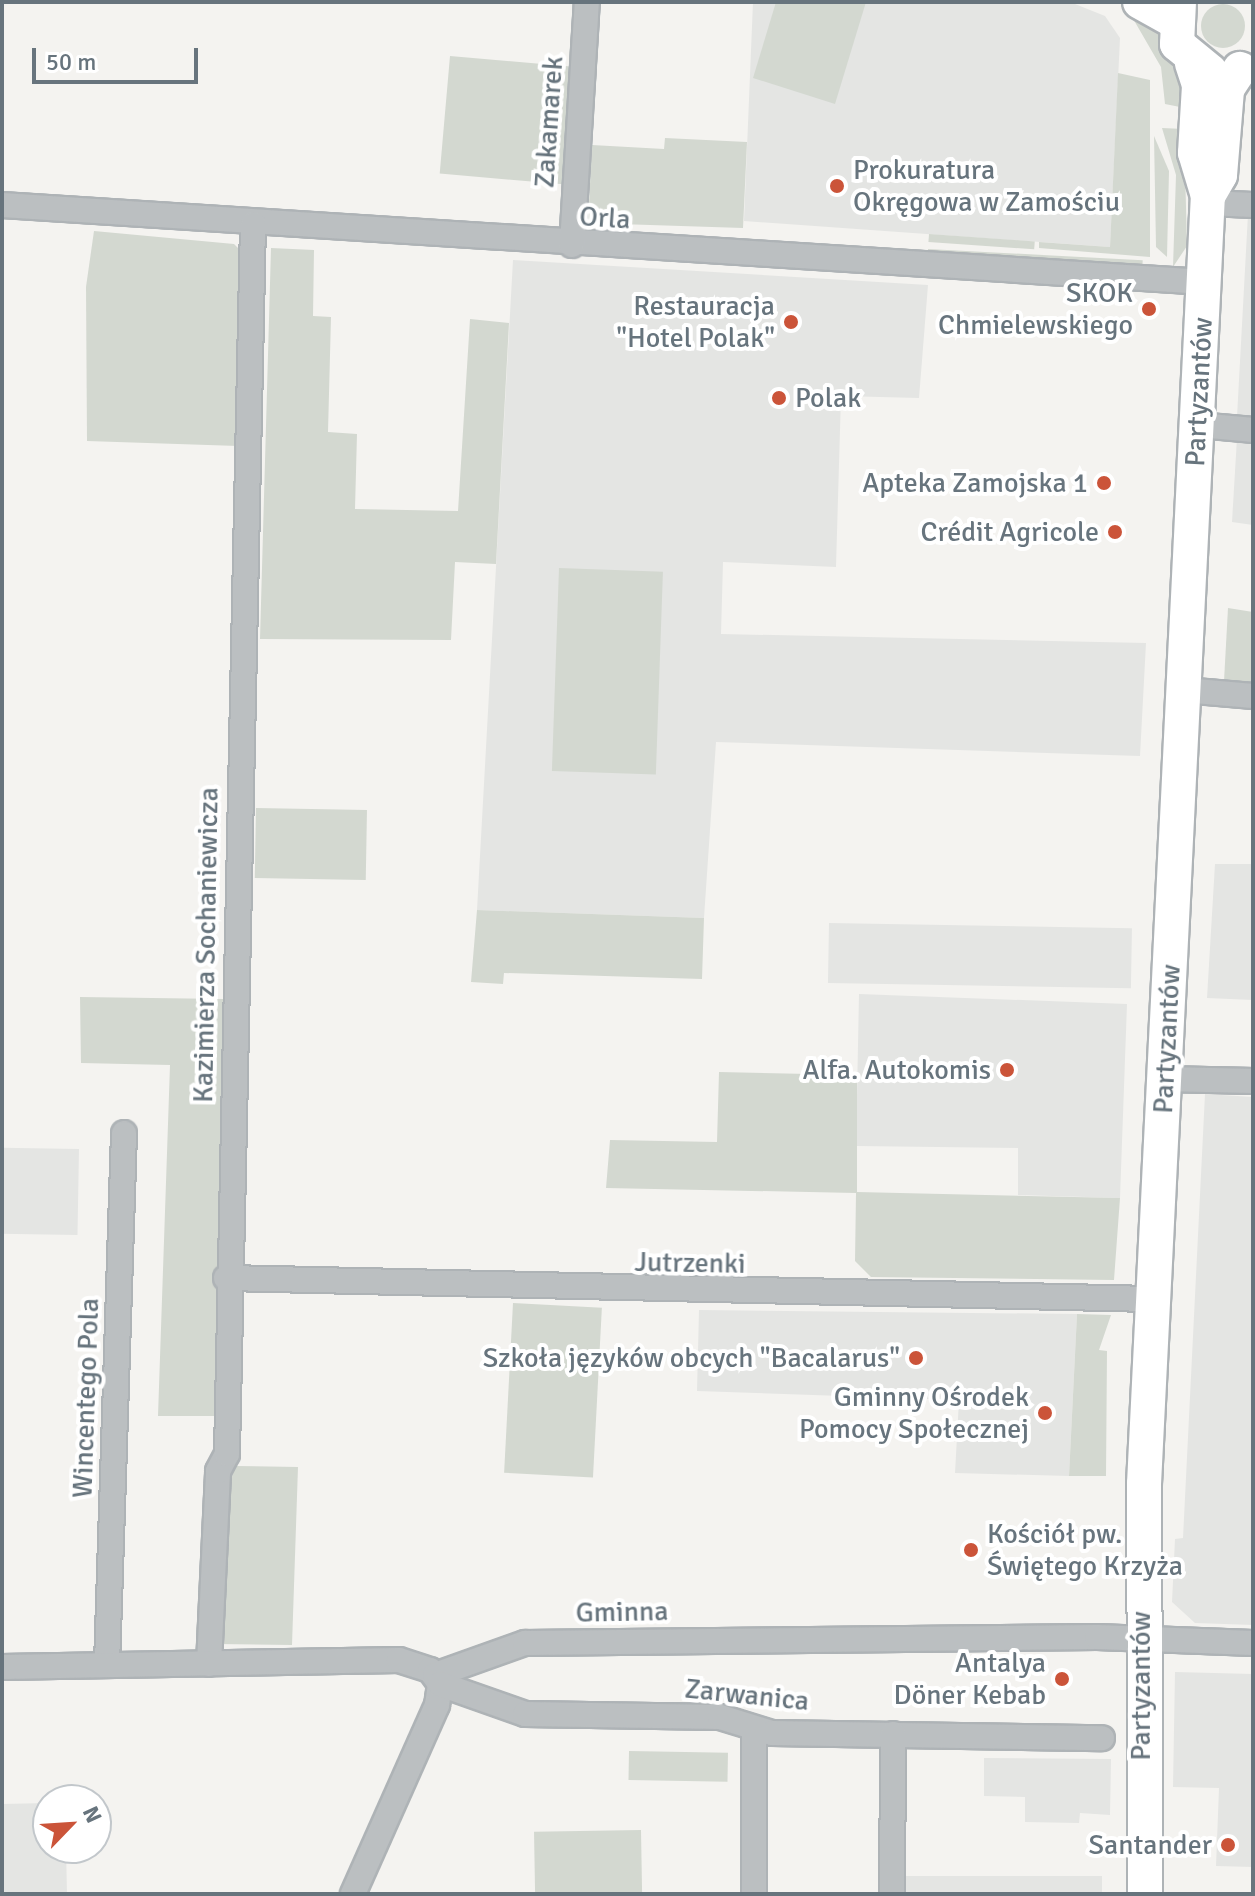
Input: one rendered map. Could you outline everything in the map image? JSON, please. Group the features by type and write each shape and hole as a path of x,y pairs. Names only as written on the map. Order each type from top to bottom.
{"main road":[{"path":"1140,2 1176,11"},
{"name":"Partyzantów","path":"1139,1890 1141,1639 1153,1299 1208,199 1195,153 1198,78 1192,63 1177,44 1176,11"},
{"path":"1192,63 1219,73 1248,65"},
{"name":"Partyzantów","path":"1208,199 1220,175 1227,89 1248,65"}],"street":[{"name":"Zakamarek","path":"572,245 587,2"},
{"path":"1208,199 1253,205"},
{"name":"Orla","path":"2,205 572,245 1205,282"},
{"name":"Kazimierza Sochaniewicza","path":"209,1664 218,1471 227,1454 226,1278 253,224"},
{"path":"1198,425 1253,430"},
{"path":"1184,690 1253,696"},
{"path":"1165,1079 1253,1081"},
{"name":"Wincentego Pola","path":"107,1665 124,1133"},
{"name":"Jutrzenki","path":"226,1278 1153,1299"},
{"name":"Gminna","path":"438,1679 525,1643 1141,1639 1253,1643"},
{"path":"2,1667 399,1660 438,1679 429,1725 353,1894"},
{"name":"Zarwanica","path":"438,1679 505,1711 557,1716 720,1717 754,1729 1102,1738"},
{"path":"754,1729 754,1894"},
{"path":"892,1894 893,1734"}],"shaded area":[{"path":"753,2 1070,2 1105,16 1120,38 1110,247 744,221"},
{"path":"776,2 866,2 835,104 753,78"},
{"path":"1223,4 1239,10 1245,26 1239,42 1223,48 1207,42 1201,26 1207,10"},
{"path":"1128,10 1159,30 1182,77 1185,108 1165,104 1161,67"},
{"path":"450,56 574,67 563,184 440,174"},
{"path":"1118,73 1150,80 1150,257 1039,248 1039,242 1110,247"},
{"path":"1162,128 1184,129 1187,246 1173,267 1176,175"},
{"path":"1154,136 1169,171 1167,257 1156,247"},
{"path":"665,138 747,142 743,228 588,223 592,145 664,149"},
{"path":"1248,214 1253,214 1253,419 1237,417"},
{"path":"94,231 234,244 242,252 238,446 87,441 86,287"},
{"path":"929,234 1035,241 1034,249 928,242"},
{"path":"271,248 314,250 313,316 331,317 328,432 357,434 355,509 458,511 470,319 509,323 496,564 455,562 451,640 260,639"},
{"path":"928,249 1143,260 1142,268 928,257"},
{"path":"513,260 928,285 919,398 841,396 836,567 723,562 721,634 1146,643 1140,756 716,742 704,918 477,910"},
{"path":"1237,438 1253,441 1253,525 1232,522"},
{"path":"559,568 663,572 656,775 552,771"},
{"path":"1228,608 1253,612 1253,686 1224,681"},
{"path":"256,808 367,810 366,880 255,878"},
{"path":"1215,864 1253,864 1253,1000 1207,998"},
{"path":"477,910 704,918 702,979 504,973 503,984 471,982"},
{"path":"829,923 1132,928 1131,988 828,983"},
{"path":"859,994 1127,1004 1120,1198 1018,1195 1018,1148 856,1146"},
{"path":"80,997 224,999 220,1416 158,1416 170,1065 81,1063"},
{"path":"719,1072 857,1075 857,1192 1120,1198 1114,1280 871,1277 855,1261 856,1193 606,1188 610,1140 717,1142"},
{"path":"1205,1094 1253,1097 1253,1625 1195,1623 1172,1602 1175,1539 1183,1538"},
{"path":"2,1148 79,1149 77,1235 2,1234"},
{"path":"513,1303 602,1308 593,1477 504,1473"},
{"path":"699,1310 1077,1314 1069,1476 955,1473 959,1400 697,1391"},
{"path":"1077,1314 1111,1315 1099,1350 1107,1351 1106,1476 1069,1476"},
{"path":"235,1466 298,1467 292,1645 217,1644 225,1472"},
{"path":"1175,1672 1253,1674 1253,1867 1216,1866 1219,1788 1173,1787"},
{"path":"629,1751 728,1753 727,1782 628,1780"},
{"path":"984,1758 1111,1759 1110,1815 1080,1813 1079,1823 1025,1822 1025,1797 984,1796"},
{"path":"32,1803 32,1864 66,1864 67,1894 2,1894 2,1804"},
{"path":"641,1830 642,1894 535,1894 534,1832"},
{"path":"904,1876 1102,1876 1102,1894 904,1894"}],"place":[{"name":"Prokuratura Okręgowa w Zamościu","path":"837,186"},
{"name":"SKOK Chmielewskiego","path":"1149,309"},
{"name":"Restauracja \"Hotel Polak\"","path":"791,322"},
{"name":"Polak","path":"779,398"},
{"name":"Apteka Zamojska 1","path":"1104,483"},
{"name":"Crédit Agricole","path":"1115,532"},
{"name":"Alfa. Autokomis","path":"1007,1070"},
{"name":"Szkoła języków obcych \"Bacalarus\"","path":"916,1358"},
{"name":"Gminny Ośrodek Pomocy Społecznej","path":"1045,1413"},
{"name":"Kościół pw. Świętego Krzyża","path":"971,1550"},
{"name":"Antalya Döner Kebab","path":"1062,1679"},
{"name":"Santander","path":"1228,1845"}]}
